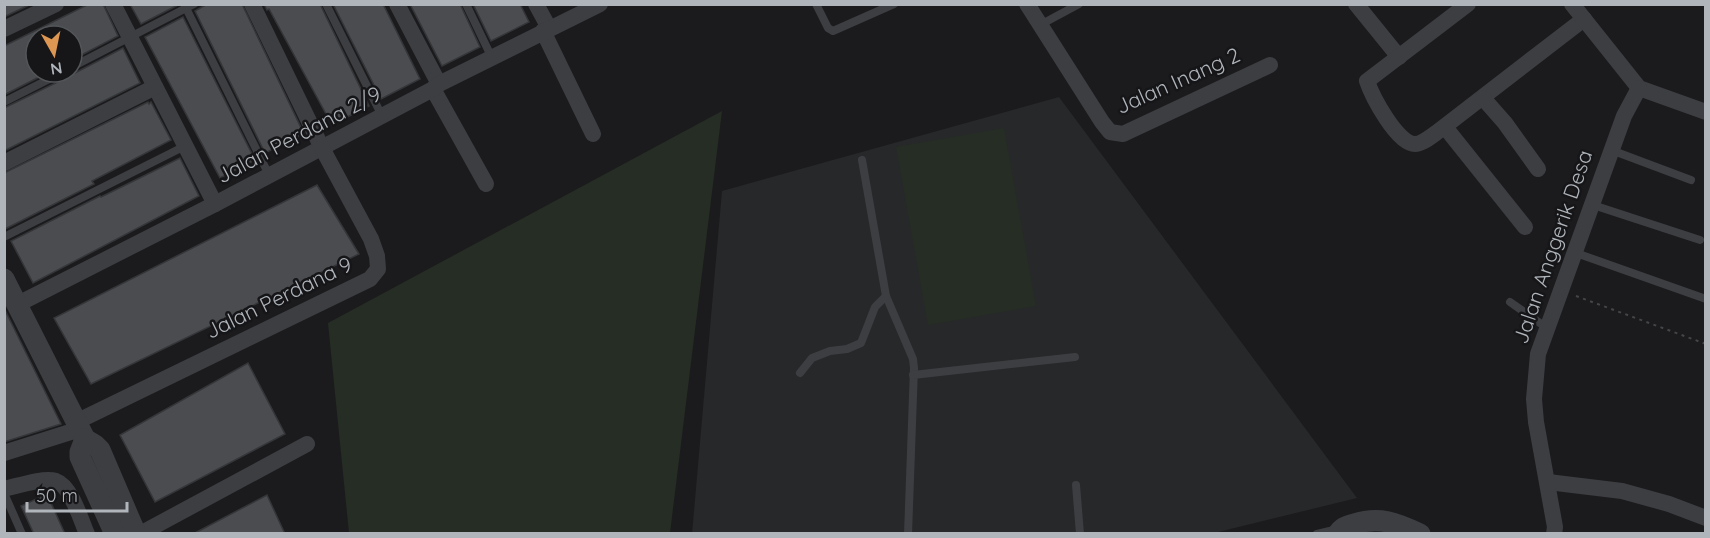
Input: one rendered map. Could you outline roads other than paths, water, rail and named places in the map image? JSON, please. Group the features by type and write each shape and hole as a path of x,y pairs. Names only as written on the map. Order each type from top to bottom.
{"street":[{"path":"4,29 56,4"},
{"path":"112,4 215,204"},
{"name":"Jalan Perdana 9","path":"4,453 80,430 370,279 378,269 377,255 371,240 322,148 252,4"},
{"path":"397,4 436,87 486,184"},
{"path":"536,4 593,134"},
{"name":"Jalan Perdana 2/9","path":"18,304 600,4"},
{"name":"Jalan Inang 2","path":"1028,4 1110,132 1123,134 1270,65"},
{"path":"1356,4 1400,57"},
{"path":"1468,4 1367,81 1384,115 1407,142 1420,143 1444,127 1584,19"},
{"path":"1572,4 1639,88 1706,112"},
{"path":"4,163 155,87"},
{"name":"Jalan Anggerik Desa","path":"1554,534 1548,482 1536,422 1534,399 1538,354 1611,150 1624,116 1639,88"},
{"path":"1482,98 1505,123 1538,169"},
{"path":"1444,127 1525,228"},
{"path":"4,279 80,430 100,450 138,534 307,444"},
{"path":"80,430 80,457 115,534"},
{"path":"4,491 43,481 57,482 66,489 87,534"},
{"path":"1548,482 1622,491 1670,504 1706,518"},
{"path":"1340,531 1365,520 1386,520 1420,534"}],"lane":[{"path":"327,4 382,116"},
{"path":"466,4 492,58"},
{"path":"816,4 828,28 833,32 894,4"},
{"path":"1040,25 1079,4"},
{"path":"84,62 188,6 269,176"},
{"path":"4,102 39,84"},
{"path":"4,237 185,146"},
{"path":"1611,150 1691,180"},
{"path":"862,160 886,296 913,359 908,534"},
{"path":"1593,205 1700,240"},
{"path":"1576,253 1706,299"},
{"path":"800,373 812,358 861,343 875,307 886,296"},
{"path":"1510,302 1547,328"},
{"path":"913,375 1075,357"},
{"path":"1076,485 1080,534"},
{"path":"4,491 22,534"},
{"path":"1317,534 1340,531"}]}
